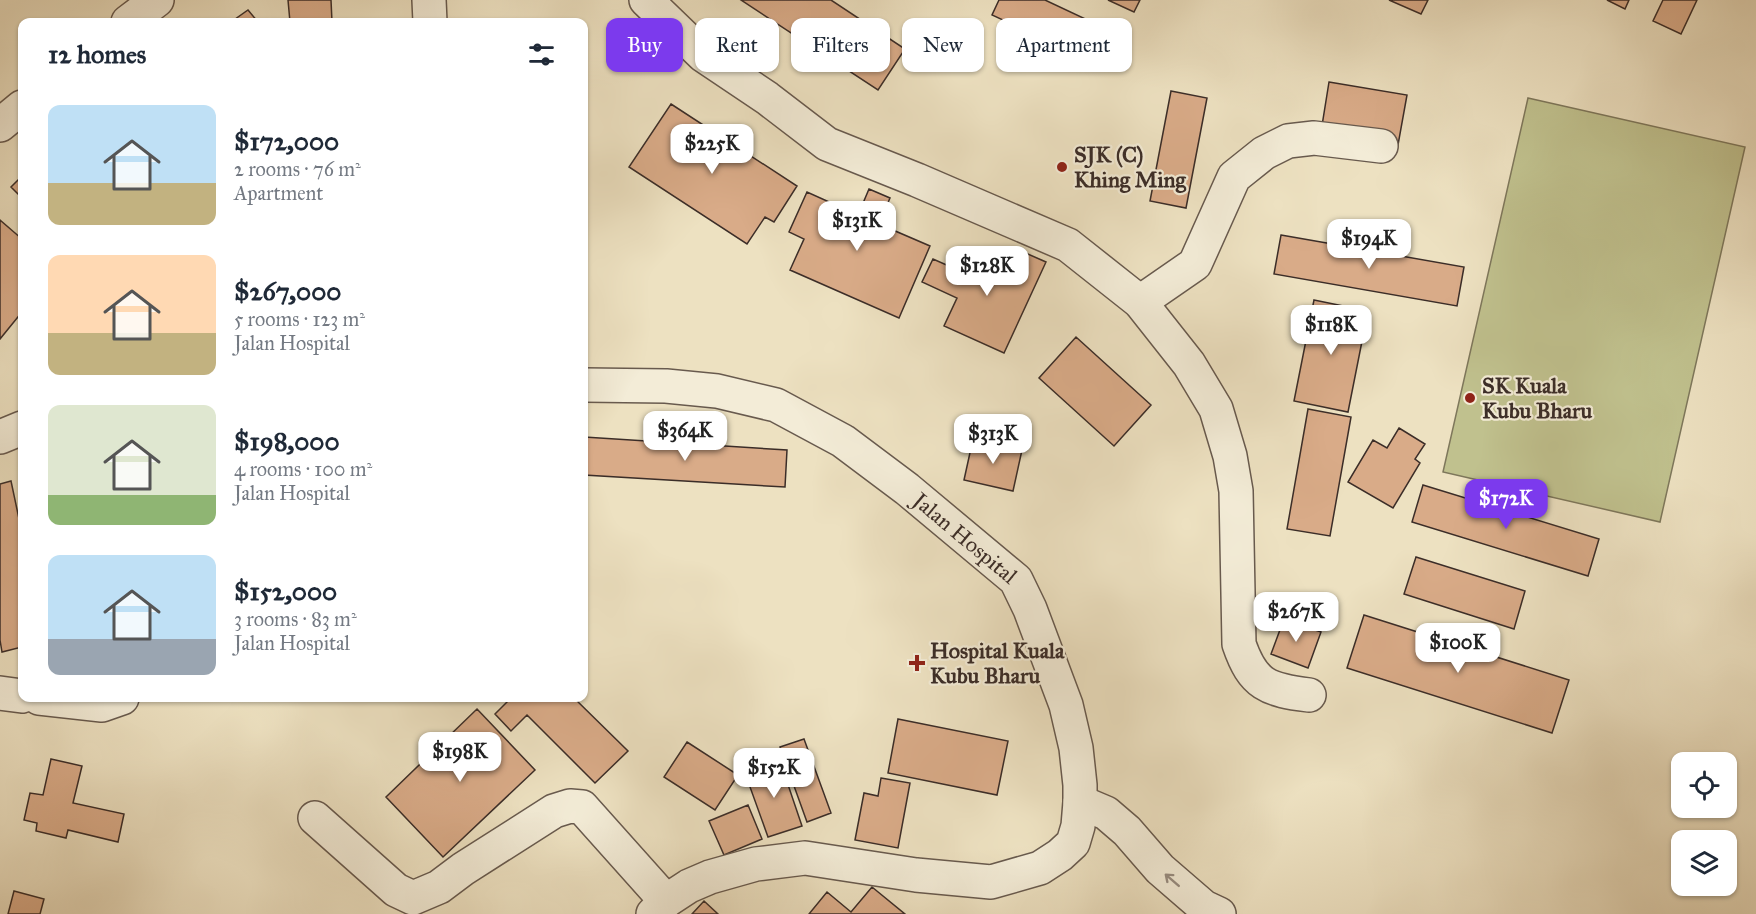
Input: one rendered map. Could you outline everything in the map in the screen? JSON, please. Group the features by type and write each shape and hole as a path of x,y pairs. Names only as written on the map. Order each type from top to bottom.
{"street":[{"path":"429,0 430,18"},
{"path":"646,0 703,55 767,98 827,144 1068,245 1140,302 1189,364 1216,409 1230,456 1236,491 1239,644 1246,665 1263,684 1288,692 1309,695"},
{"path":"0,125 18,110"},
{"path":"1140,302 1195,264 1234,177 1264,153 1288,141 1314,138 1381,146"},
{"name":"Jalan Hospital","path":"588,385 666,386 717,391 776,405 843,441 907,489 1016,580 1030,609 1065,705 1076,748 1080,802 1078,826 1073,843 1040,868 991,882 916,875 805,858 756,864 710,877 689,886 660,907"},
{"path":"0,437 18,430"},
{"path":"0,693 18,695"},
{"path":"75,702 102,705 111,702"},
{"path":"1080,802 1106,813 1127,831 1160,869 1204,907 1219,914"},
{"path":"315,818 396,890 412,898 440,887 463,869 554,811 570,806 582,807 660,907"}],"green space":[{"path":"1528,98 1745,147 1660,522 1443,472"}],"building":[{"path":"288,0 331,0 332,18 290,18"},
{"path":"741,0 831,0 858,18 791,18 791,33 779,25 779,18 768,18"},
{"path":"999,0 1045,0 1083,18 998,18 992,15"},
{"path":"1108,0 1140,0 1134,12"},
{"path":"1389,0 1428,0 1421,14"},
{"path":"1607,0 1629,0 1625,9"},
{"path":"1663,0 1697,0 1681,34 1653,21"},
{"path":"248,10 255,18 237,18"},
{"path":"890,39 902,47 902,54 890,72"},
{"path":"851,72 890,72 878,90"},
{"path":"1329,82 1407,95 1398,145 1321,132"},
{"path":"1171,91 1207,98 1186,208 1150,201"},
{"path":"671,104 797,186 774,222 765,217 747,244 629,167"},
{"path":"18,180 18,194 11,187"},
{"path":"869,189 890,198 879,224 930,246 899,318 790,270 804,239 789,232 807,192 858,215"},
{"path":"0,220 18,236 18,317 0,339"},
{"path":"1281,235 1464,267 1457,306 1274,274"},
{"path":"1021,251 1046,262 1004,353 944,326 957,298 922,282 933,259 967,274 975,257 1011,274"},
{"path":"1314,300 1368,311 1348,412 1294,401"},
{"path":"1076,337 1151,405 1114,446 1039,378"},
{"path":"1308,409 1351,417 1330,536 1287,529"},
{"path":"1399,428 1425,444 1415,459 1420,463 1393,508 1348,482 1373,440 1387,448"},
{"path":"588,437 787,450 785,487 588,475"},
{"path":"973,439 1022,450 1013,491 964,480"},
{"path":"11,481 18,514 18,648 2,652 0,640 0,484"},
{"path":"1423,485 1599,539 1588,576 1412,522"},
{"path":"1416,557 1525,591 1514,629 1404,594"},
{"path":"1364,615 1569,680 1552,733 1347,668"},
{"path":"1284,619 1321,632 1308,668 1271,654"},
{"path":"507,702 578,702 628,751 595,783 527,715 511,731 495,714"},
{"path":"477,709 535,770 443,857 386,797"},
{"path":"898,719 1008,741 997,795 888,773"},
{"path":"804,739 831,813 807,822 780,747"},
{"path":"687,742 738,775 715,810 664,777"},
{"path":"51,759 82,766 73,803 124,814 118,842 68,830 66,838 36,831 37,823 24,820 30,793 43,795"},
{"path":"780,761 802,826 768,837 745,773"},
{"path":"881,778 910,783 898,848 855,840 864,793 878,796"},
{"path":"748,805 762,839 724,855 709,821"},
{"path":"872,887 905,914 809,914 827,892 851,912"},
{"path":"14,891 44,899 40,914 8,914"},
{"path":"704,901 718,914 692,914"}],"place":[{"name":"SJK (C) Khing Ming","path":"1062,167"},
{"name":"SK Kuala Kubu Bharu","path":"1470,398"},
{"name":"Hospital Kuala Kubu Bharu","path":"917,663"}]}
